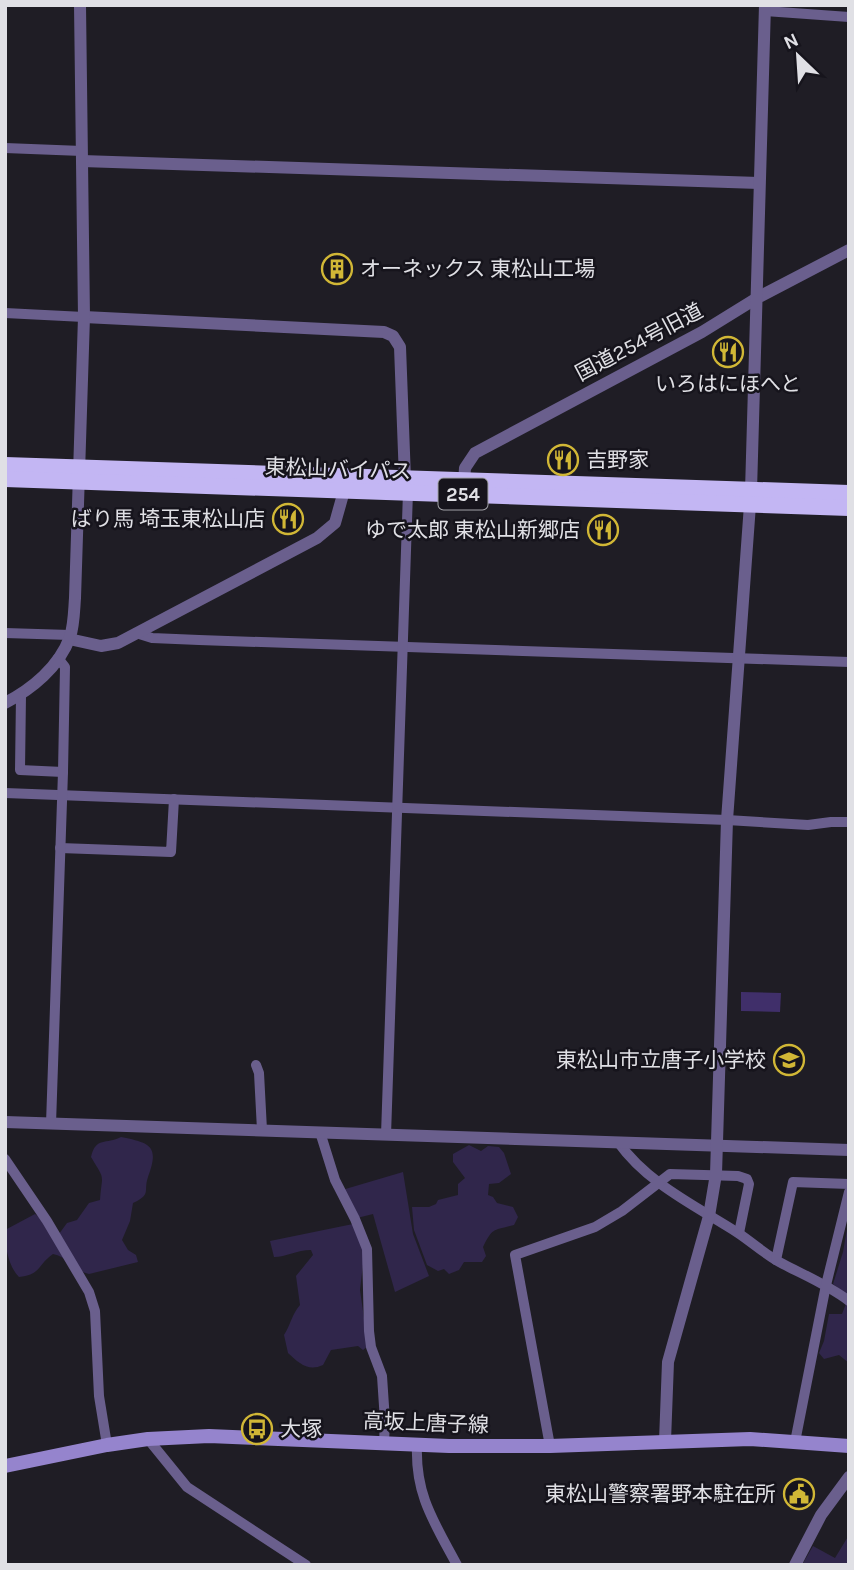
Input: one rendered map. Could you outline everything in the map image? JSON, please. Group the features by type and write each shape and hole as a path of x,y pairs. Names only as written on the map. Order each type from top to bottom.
{"highway":[{"name":"254","path":"5,465 78,474"},
{"name":"東松山バイパス","path":"78,474 750,498 849,492"},
{"name":"東松山バイパス","path":"78,474 344,491 464,481 750,498 849,508"},
{"name":"254","path":"5,480 78,474"}],"main road":[{"name":"高坂上唐子線","path":"5,1466 107,1445 148,1439 209,1436 417,1445 550,1446 750,1439 849,1446"}],"street":[{"path":"5,704 22,695 46,674 58,658 70,637 75,598 84,317 80,5"},
{"path":"665,1441 668,1362 709,1216 716,1174 727,820 750,498 757,298 762,7 849,17"},
{"path":"5,148 82,156 759,183"},
{"name":"国道254号旧道","path":"464,481 465,468 475,453 849,250"},
{"path":"5,313 384,332 393,336 400,347 406,485 386,1135"},
{"path":"5,633 70,637 89,644 110,646 317,538 335,523 344,491"},
{"path":"135,633 152,638 188,640 849,662"},
{"path":"51,1124 64,772 65,667 58,658"},
{"path":"22,695 20,770 64,772"},
{"path":"5,793 808,825 849,822"},
{"path":"60,848 171,852 174,799"},
{"path":"256,1065 259,1073 262,1130"},
{"path":"5,1122 849,1150"},
{"path":"320,1132 335,1180 367,1249 369,1331 371,1346 382,1376 384,1443"},
{"path":"618,1142 628,1156 658,1183 776,1260 827,1284 849,1301"},
{"path":"5,1158 47,1221 89,1292 95,1311 99,1396 107,1445"},
{"path":"550,1446 515,1255 595,1227 622,1211 670,1174 716,1174 747,1179 749,1184 738,1233"},
{"path":"776,1260 793,1182 849,1184"},
{"path":"795,1442 849,1192"},
{"path":"148,1439 187,1487 306,1565"},
{"path":"417,1445 419,1485 431,1517 457,1565"},
{"path":"795,1565 821,1515 849,1477"}],"shaded area":[{"path":"741,992 781,993 780,1012 741,1011"},
{"path":"121,1137 146,1144 153,1159 146,1192 133,1203 130,1221 122,1240 128,1250 136,1255 138,1262 89,1274 53,1254 31,1274 19,1277 8,1255 5,1230 35,1214 59,1234 67,1223 77,1220 89,1203 100,1200 102,1177 91,1157 93,1150 99,1144"},
{"path":"469,1145 481,1151 488,1146 499,1147 504,1153 511,1174 499,1183 489,1184 488,1195 497,1203 513,1207 518,1217 514,1225 498,1229 489,1236 483,1247 486,1256 482,1262 464,1262 459,1270 449,1274 444,1269 438,1271 427,1265 414,1230 412,1207 429,1207 438,1200 458,1195 458,1184 465,1178 453,1162 453,1154"},
{"path":"403,1172 413,1234 429,1276 395,1292 373,1214 357,1218 342,1190"},
{"path":"849,1218 849,1296 833,1284 843,1252"},
{"path":"353,1224 365,1247 360,1290 368,1346 363,1350 358,1346 331,1350 323,1365 308,1367 288,1353 284,1335 300,1305 296,1276 313,1255 311,1250 274,1257 270,1241"},
{"path":"849,1296 849,1363 839,1355 824,1359 819,1353 829,1314 842,1314"},
{"path":"849,1535 849,1565 802,1565 813,1546 835,1558"}],"place":[{"name":"オーネックス 東松山工場","path":"337,269"},
{"name":"いろはにほへと","path":"728,352"},
{"name":"吉野家","path":"563,460"},
{"name":"ばり馬 埼玉東松山店","path":"288,519"},
{"name":"ゆで太郎 東松山新郷店","path":"603,530"},
{"name":"東松山市立唐子小学校","path":"789,1060"},
{"name":"大塚","path":"257,1429"},
{"name":"東松山警察署野本駐在所","path":"799,1494"}]}
